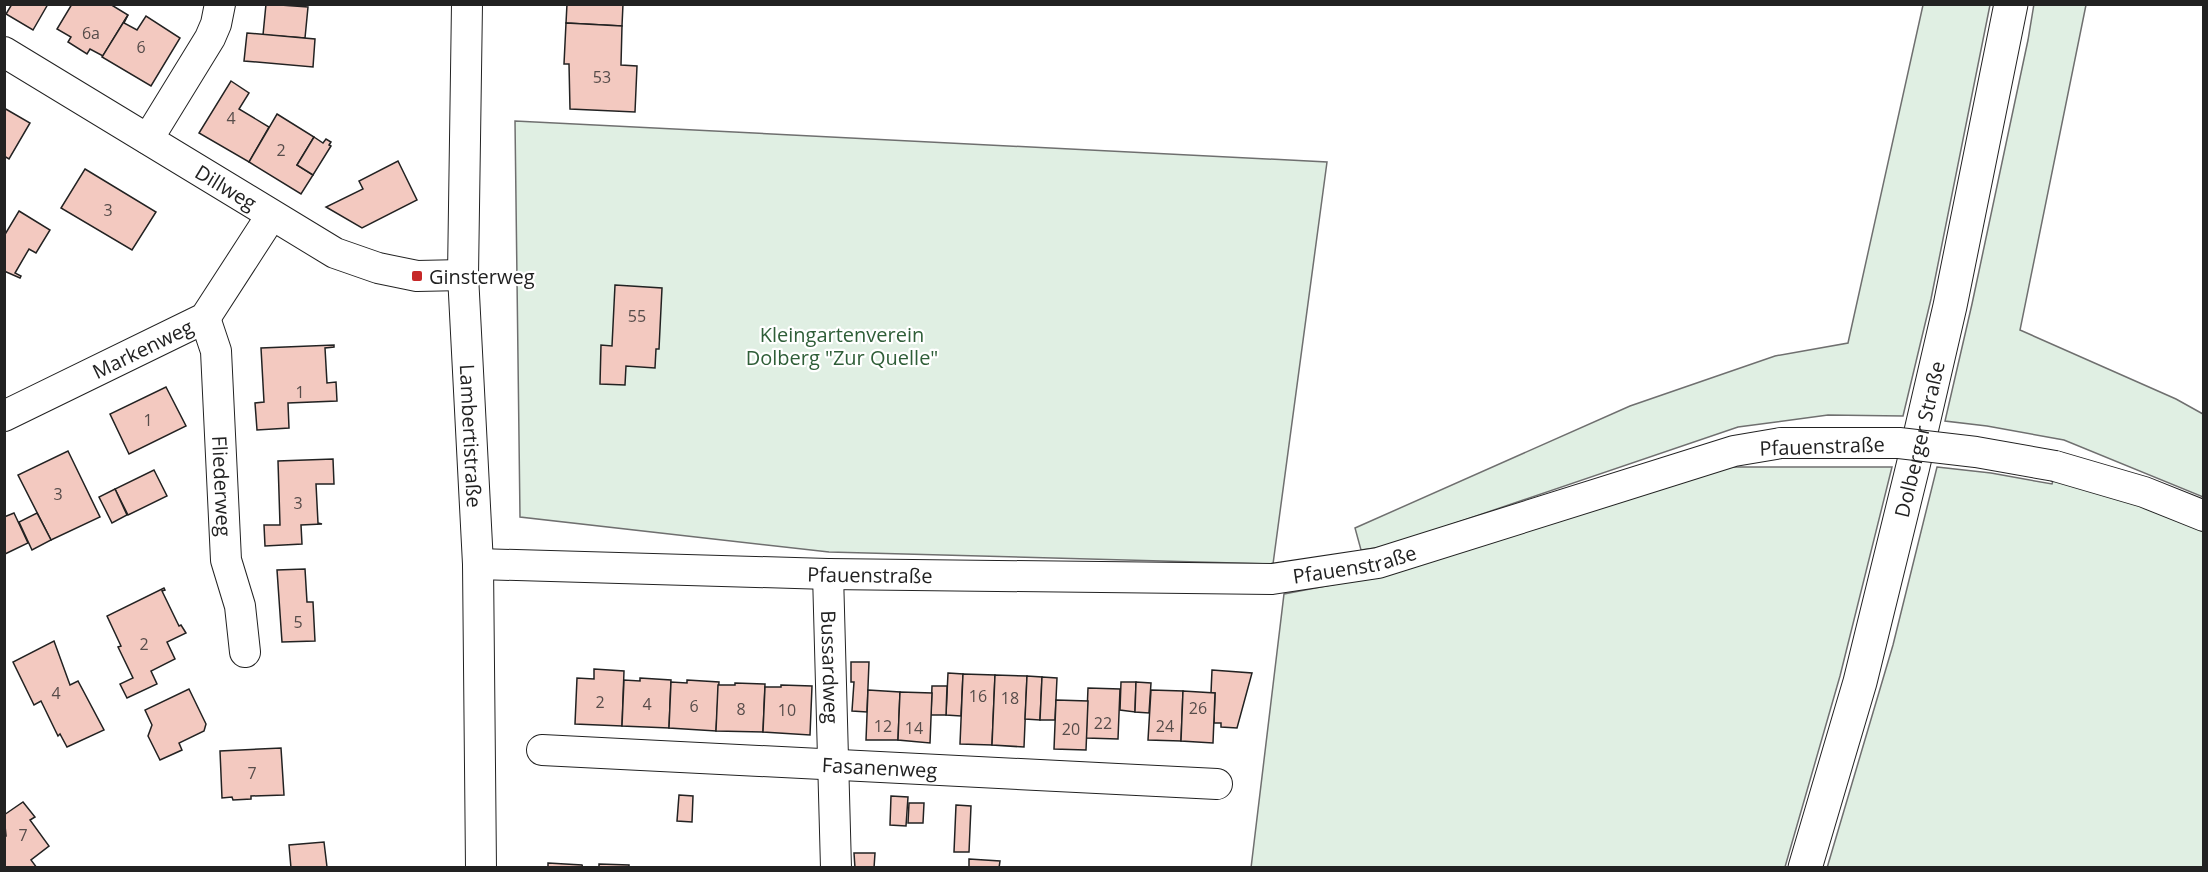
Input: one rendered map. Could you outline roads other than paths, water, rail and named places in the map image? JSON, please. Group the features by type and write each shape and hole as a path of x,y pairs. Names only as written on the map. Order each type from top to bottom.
{"main road":[{"name":"Dolberger Straße","path":"1805,867 1860,682 1913,466 1950,306 2004,46 2010,4"}],"street":[{"path":"148,139 210,38 216,24 220,4"},
{"name":"Lambertistraße","path":"467,4 464,275 477,564 481,867"},
{"name":"Dillweg","path":"4,52 335,253 355,261 417,276 464,275"},
{"name":"Markenweg","path":"4,416 205,318 271,216"},
{"name":"Fliederweg","path":"205,318 216,351 226,560 240,606 244,652"},
{"name":"Pfauenstraße","path":"477,564 828,574 1272,579 1378,563 1734,451 1781,443 1899,443 1976,452 2055,465 2144,492 2204,516"},
{"name":"Bussardweg","path":"828,574 836,867"},
{"name":"Fasanenweg","path":"542,750 1217,784"}],"place":[{"name":"Ginsterweg","path":"417,276"}],"park label":[{"name":"Kleingartenverein Dolberg \"Zur Quelle\"","path":"842,346"}]}
